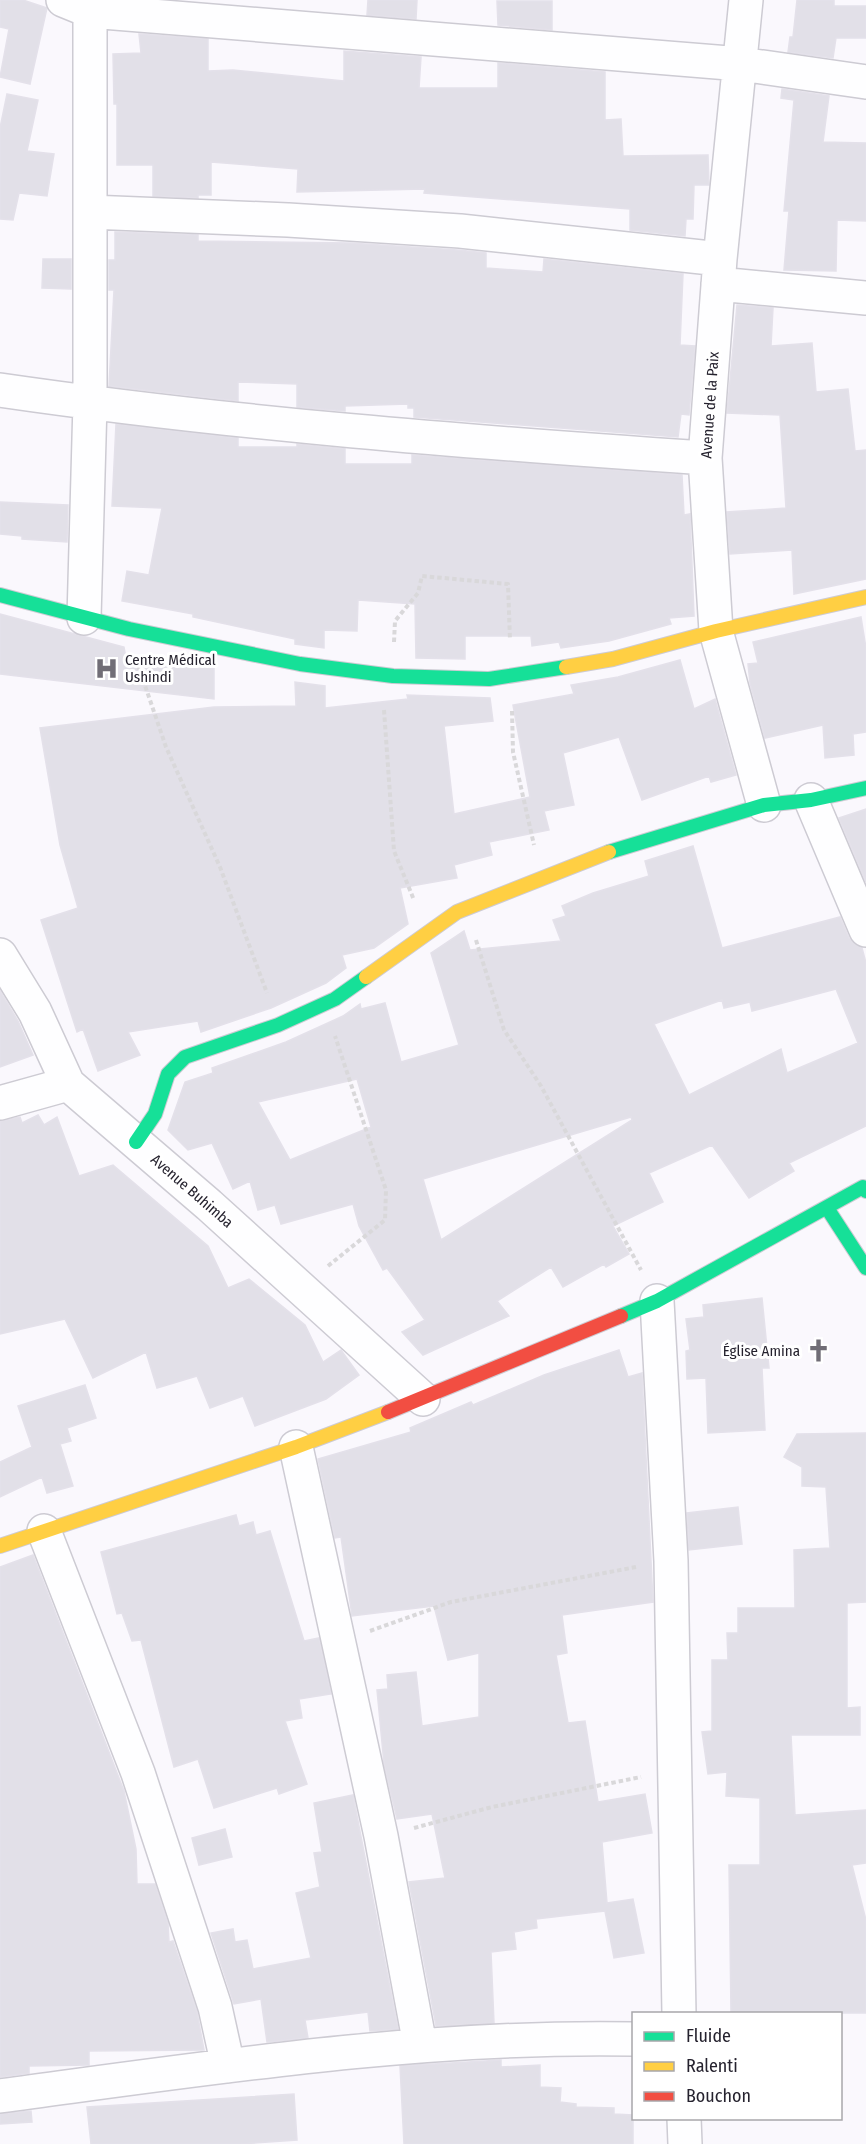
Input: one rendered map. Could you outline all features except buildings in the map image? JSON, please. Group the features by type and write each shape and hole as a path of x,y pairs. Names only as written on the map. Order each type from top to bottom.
{"street":[{"name":"Avenue de la Paix","path":"746,0 719,272 705,458 716,631 764,805"},
{"path":"84,618 90,403 90,212 77,6 741,64 866,82"},
{"path":"90,212 288,220 460,231 866,298"},
{"path":"0,390 90,403 418,438 705,458"},
{"path":"0,595 129,629 300,664 393,676 489,679 613,659 716,631 866,597"},
{"path":"136,1142 152,1119 166,1073 173,1064 184,1057 278,1025 335,999 466,908 589,858 764,805 811,800 866,788"},
{"path":"811,800 866,930"},
{"name":"Avenue Buhimba","path":"0,955 35,1012 68,1084 301,1288 423,1399"},
{"path":"0,1103 68,1084"},
{"path":"0,1546 296,1447 423,1399 657,1301 865,1188"},
{"path":"827,1208 866,1268"},
{"path":"657,1301 670,1561 679,2012"},
{"path":"296,1447 381,1836 420,2045"},
{"path":"44,1531 138,1773 214,2007 228,2066"},
{"path":"0,2096 228,2066 420,2045 559,2038 632,2039"},
{"path":"684,2120 685,2144"}],"path":[{"path":"428,933 394,851 384,701 393,676 395,621 418,593 422,576 508,584 513,752 542,878"},
{"path":"129,629 144,685 166,747 220,867 278,1025"},
{"path":"466,908 504,1030 541,1086 657,1301"},
{"path":"301,1288 385,1220 386,1190 325,1004"},
{"path":"338,1642 451,1602 670,1561"},
{"path":"381,1836 492,1807 675,1771"}],"traffic: fast":[{"path":"0,595 129,629 300,664 393,676 489,679 566,667"},
{"path":"609,852 764,805 811,800 866,788"},
{"path":"136,1142 155,1114 168,1074 185,1057 278,1025 335,999 366,977"},
{"path":"621,1316 657,1301 863,1187 866,1191"},
{"path":"827,1208 866,1268"}],"traffic: slow":[{"path":"566,667 613,659 716,631 866,597"},
{"path":"366,977 457,912 609,852"},
{"path":"0,1546 296,1447 388,1412"}],"traffic: jam":[{"path":"388,1412 621,1316"}],"place":[{"name":"Centre Médical Ushindi","path":"107,669"},
{"name":"Église Amina","path":"818,1351"}]}
